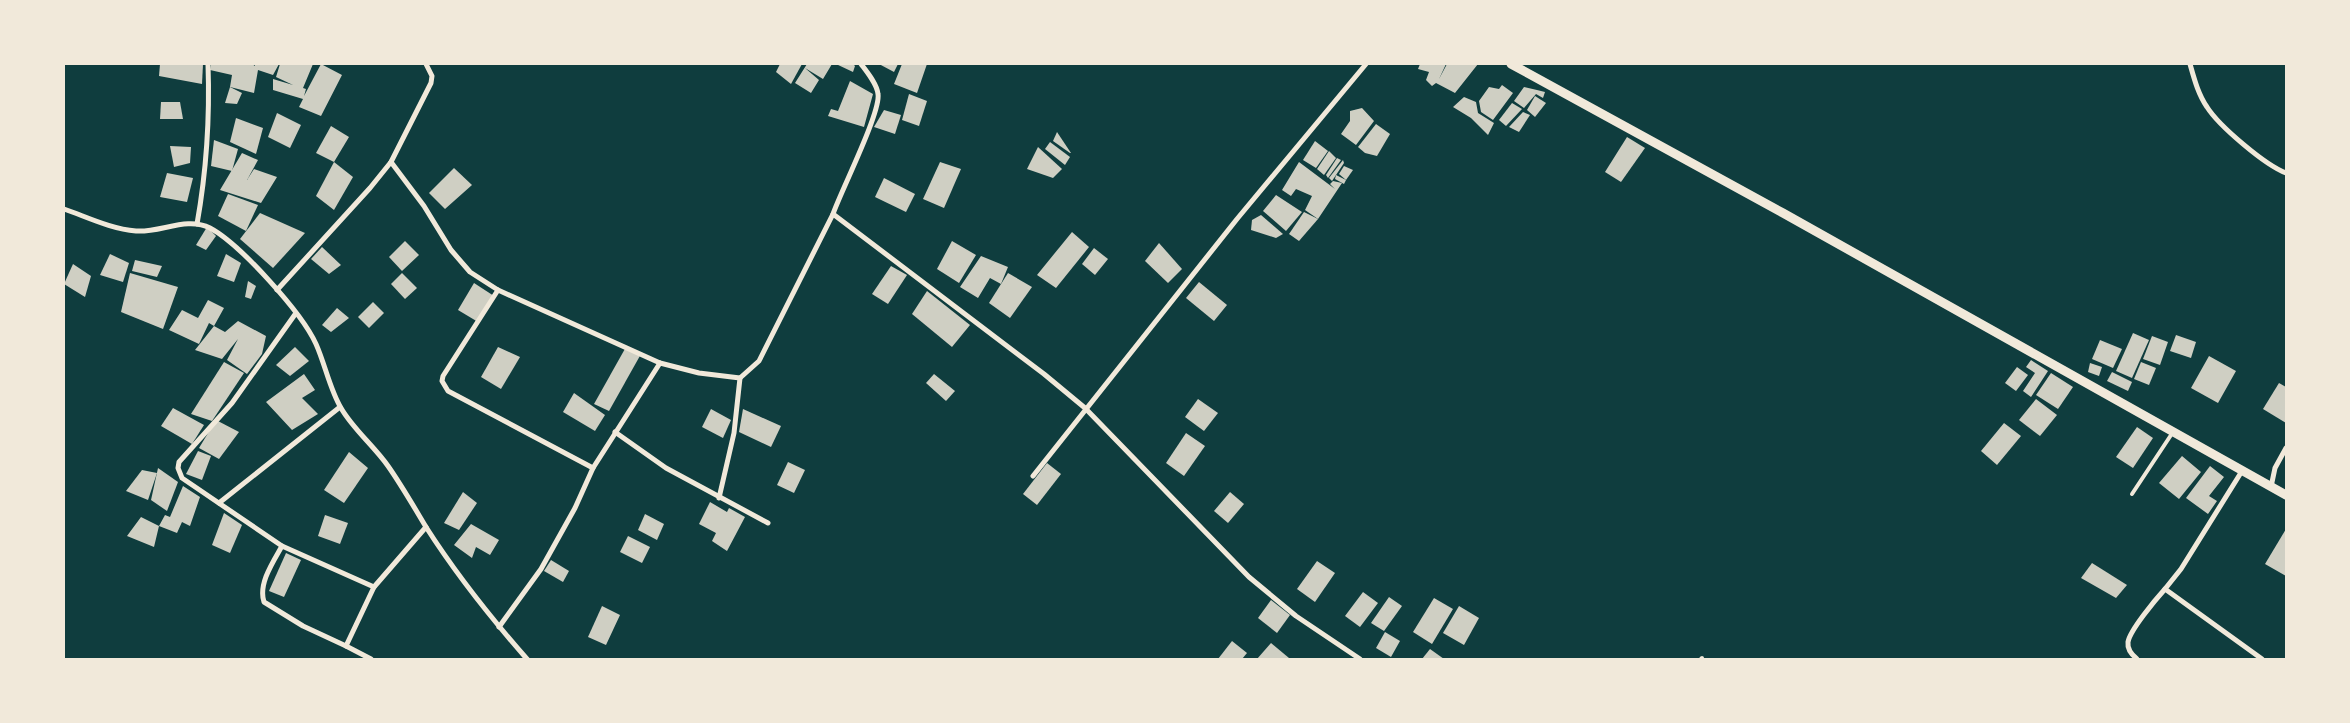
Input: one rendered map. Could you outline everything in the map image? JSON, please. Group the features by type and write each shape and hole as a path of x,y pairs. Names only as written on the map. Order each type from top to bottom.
{"street":[{"path":"197,224 203,189 210,121 208,64"},
{"path":"276,290 370,188 391,162 431,83 432,76 426,64"},
{"path":"719,498 734,432 740,378 759,361 833,214 873,118 879,98 878,91 861,64"},
{"path":"1033,476 1085,408 1366,64"},
{"path":"1511,64 1784,212 2286,496"},
{"path":"2190,64 2198,90 2207,107 2220,122 2258,156 2278,170 2286,173"},
{"path":"391,162 424,206 451,250 470,272 498,290 660,363 698,373 740,378"},
{"path":"64,209 131,231 151,232 183,224 197,224 219,233 258,270 308,328 316,343 340,407 385,462 412,500 426,527 499,627 527,659"},
{"path":"833,214 1044,374 1085,408 1249,577 1296,616 1360,659"},
{"path":"498,290 443,376 444,386 448,390 593,468"},
{"path":"296,313 232,402 179,462 178,468 182,478 282,546 374,587"},
{"path":"499,627 541,569 575,508 593,468 660,363"},
{"path":"219,502 340,407"},
{"path":"615,432 666,468 768,523"},
{"path":"2271,487 2275,468 2286,448"},
{"path":"2137,659 2128,648 2130,637 2180,568 2242,471"},
{"path":"346,646 374,587 426,527"},
{"path":"282,546 266,576 262,595 264,602 303,626 371,659"},
{"path":"2165,589 2262,659"}],"lane":[{"path":"2132,494 2173,432"}],"building":[{"path":"160,64 203,64 202,84 159,76"},
{"path":"211,64 252,64 255,66 255,64 279,64 273,75 258,70 254,93 230,87 232,75 210,70"},
{"path":"280,64 313,64 303,88 306,89 304,96 321,64 342,75 321,116 299,107 303,99 273,90 273,79 293,85 276,77"},
{"path":"780,64 802,64 791,84 776,72"},
{"path":"807,64 832,64 823,79 805,68 819,80 811,93 795,83"},
{"path":"836,64 853,64 855,66 853,72"},
{"path":"879,64 898,64 894,72"},
{"path":"902,64 927,64 917,93 894,84"},
{"path":"1420,64 1446,64 1439,79 1447,64 1478,64 1455,93 1436,83 1432,86 1426,80 1429,72 1418,69"},
{"path":"850,81 873,94 864,127 828,116 831,109 838,111"},
{"path":"1502,85 1513,93 1493,120 1481,112 1479,101 1489,87 1499,89"},
{"path":"230,87 242,93 237,104 225,103"},
{"path":"1524,87 1545,92 1543,98 1536,94 1524,108 1514,101"},
{"path":"909,94 927,101 919,126 902,120"},
{"path":"1535,96 1546,103 1535,117 1527,110"},
{"path":"1464,97 1476,102 1478,113 1494,123 1488,135 1471,118 1453,107"},
{"path":"161,102 180,102 183,119 160,119"},
{"path":"1512,103 1522,109 1506,126 1499,120"},
{"path":"1362,108 1374,121 1356,145 1341,134 1350,121 1350,111"},
{"path":"884,110 901,115 895,134 874,127"},
{"path":"1523,112 1530,115 1519,132 1509,127"},
{"path":"277,113 301,125 290,148 268,137"},
{"path":"236,118 263,128 256,154 230,142"},
{"path":"1376,124 1390,134 1377,156 1365,153 1358,147"},
{"path":"331,126 349,137 334,162 316,153"},
{"path":"1057,132 1071,153 1053,141"},
{"path":"1627,137 1645,148 1621,182 1605,172"},
{"path":"214,140 238,149 232,171 211,166"},
{"path":"1315,141 1328,151 1316,168 1303,160"},
{"path":"1050,142 1070,157 1065,165 1045,149"},
{"path":"170,146 191,147 190,163 174,167"},
{"path":"1038,147 1062,169 1053,178 1027,169"},
{"path":"1329,151 1336,158 1324,175 1317,169"},
{"path":"242,153 258,160 247,180 254,169 277,177 261,203 220,190"},
{"path":"1337,158 1341,160 1328,178 1326,175"},
{"path":"1343,160 1344,163 1332,181 1329,178"},
{"path":"334,162 353,177 334,210 316,196"},
{"path":"940,162 961,169 944,208 923,199"},
{"path":"1299,162 1335,189 1330,184 1333,181 1342,183 1318,219 1305,210 1312,196 1296,189 1291,196 1282,190"},
{"path":"1344,166 1353,170 1346,180 1339,174"},
{"path":"454,168 472,185 445,209 429,193"},
{"path":"167,173 193,178 187,202 160,197"},
{"path":"1336,175 1346,180 1344,184 1335,179"},
{"path":"884,178 915,194 906,212 875,197"},
{"path":"228,194 258,205 246,231 218,216"},
{"path":"1276,195 1302,212 1286,231 1263,211"},
{"path":"1304,212 1318,219 1299,241 1289,234"},
{"path":"260,213 305,233 273,268 240,239"},
{"path":"1261,215 1283,234 1276,238 1251,230 1252,220"},
{"path":"207,227 216,236 206,250 196,245"},
{"path":"1072,232 1089,247 1056,288 1037,275"},
{"path":"405,241 419,255 402,271 389,257"},
{"path":"952,241 976,255 959,283 937,269"},
{"path":"1159,243 1182,269 1168,283 1145,261"},
{"path":"322,247 341,265 329,274 311,259"},
{"path":"1094,248 1108,259 1095,275 1082,264"},
{"path":"110,254 129,263 123,282 100,275"},
{"path":"226,254 241,263 234,282 217,276"},
{"path":"981,256 1008,267 1001,284 990,278 978,298 960,287"},
{"path":"135,260 162,266 157,277 132,271"},
{"path":"73,264 91,276 85,297 64,284"},
{"path":"891,266 907,275 888,304 872,294"},
{"path":"130,273 178,287 163,329 121,312"},
{"path":"402,273 417,288 405,299 391,284"},
{"path":"1008,273 1032,287 1010,318 989,303"},
{"path":"248,281 256,286 251,299 245,297"},
{"path":"1199,282 1227,305 1214,321 1186,298"},
{"path":"474,283 494,296 478,322 458,310"},
{"path":"927,291 970,325 952,347 912,314"},
{"path":"208,300 224,308 214,326 209,323 199,344 169,330 182,310 198,318"},
{"path":"373,302 384,313 369,328 358,317"},
{"path":"337,308 349,318 331,332 322,325"},
{"path":"238,321 266,336 262,354 247,374 227,360 238,339 222,359 195,350 214,326 225,332"},
{"path":"2133,333 2149,340 2132,378 2116,371"},
{"path":"2176,335 2196,342 2191,358 2170,351"},
{"path":"2152,336 2168,342 2160,365 2143,359"},
{"path":"2100,340 2122,349 2113,368 2092,359"},
{"path":"295,347 309,361 290,376 276,365"},
{"path":"498,347 520,357 501,389 481,377"},
{"path":"626,347 641,354 609,411 594,404"},
{"path":"2209,356 2236,371 2218,403 2191,388"},
{"path":"2031,360 2048,371 2031,397 2023,391 2035,373 2026,367"},
{"path":"224,362 244,373 212,421 191,414"},
{"path":"2141,362 2156,368 2149,385 2134,379"},
{"path":"2090,363 2102,367 2099,376 2088,372"},
{"path":"2017,367 2028,375 2016,391 2005,383"},
{"path":"2112,372 2132,382 2128,391 2107,381"},
{"path":"2051,373 2073,387 2058,409 2036,395"},
{"path":"304,374 315,390 302,398 318,414 292,430 266,402"},
{"path":"934,374 955,391 946,401 926,383"},
{"path":"2279,383 2286,387 2286,423 2263,409"},
{"path":"574,393 605,415 595,431 563,412"},
{"path":"1198,399 1218,413 1204,431 1185,417"},
{"path":"2036,399 2057,415 2040,436 2019,420"},
{"path":"173,408 204,425 192,444 161,426"},
{"path":"711,409 731,420 723,438 702,427"},
{"path":"743,409 781,426 771,447 739,432"},
{"path":"216,420 239,432 219,459 199,448"},
{"path":"2004,423 2021,436 1997,465 1981,451"},
{"path":"2137,427 2153,438 2133,468 2116,457"},
{"path":"1186,433 1205,446 1184,476 1166,463"},
{"path":"198,451 211,456 202,480 186,474"},
{"path":"349,452 368,468 344,503 324,490"},
{"path":"2182,456 2201,472 2179,499 2159,483"},
{"path":"788,462 805,470 794,493 777,485"},
{"path":"1047,463 1061,474 1037,505 1023,494"},
{"path":"2210,466 2224,477 2209,496 2217,501 2208,514 2186,498"},
{"path":"158,468 178,482 167,511 151,500"},
{"path":"142,470 157,473 148,500 126,491"},
{"path":"183,486 200,497 190,526 182,522 177,533 159,526 165,515 170,517"},
{"path":"463,492 477,503 459,530 444,523"},
{"path":"1230,492 1244,504 1228,523 1214,511"},
{"path":"710,502 727,512 729,508 745,517 727,551 712,541 716,533 699,524"},
{"path":"224,513 242,525 230,553 212,545"},
{"path":"645,514 664,524 657,540 638,530"},
{"path":"325,515 348,523 340,544 318,536"},
{"path":"141,517 159,526 154,547 127,536"},
{"path":"471,524 499,540 490,555 476,547 472,558 454,545"},
{"path":"2286,529 2286,576 2265,564"},
{"path":"628,536 650,547 642,563 620,552"},
{"path":"286,553 301,560 284,597 269,591"},
{"path":"551,560 569,571 563,582 544,571"},
{"path":"1317,561 1335,573 1315,602 1297,589"},
{"path":"2092,563 2127,585 2116,598 2081,578"},
{"path":"1363,592 1378,603 1360,627 1345,616"},
{"path":"1389,597 1402,606 1384,631 1371,623"},
{"path":"1434,598 1453,609 1432,644 1413,632"},
{"path":"1271,600 1290,615 1277,633 1258,618"},
{"path":"602,606 620,615 606,645 588,637"},
{"path":"1459,606 1479,618 1464,645 1443,633"},
{"path":"1385,632 1400,641 1391,657 1376,648"},
{"path":"1232,641 1247,653 1242,659 1218,659"},
{"path":"1271,643 1289,658 1257,659"},
{"path":"1430,649 1444,659 1422,659"}]}
